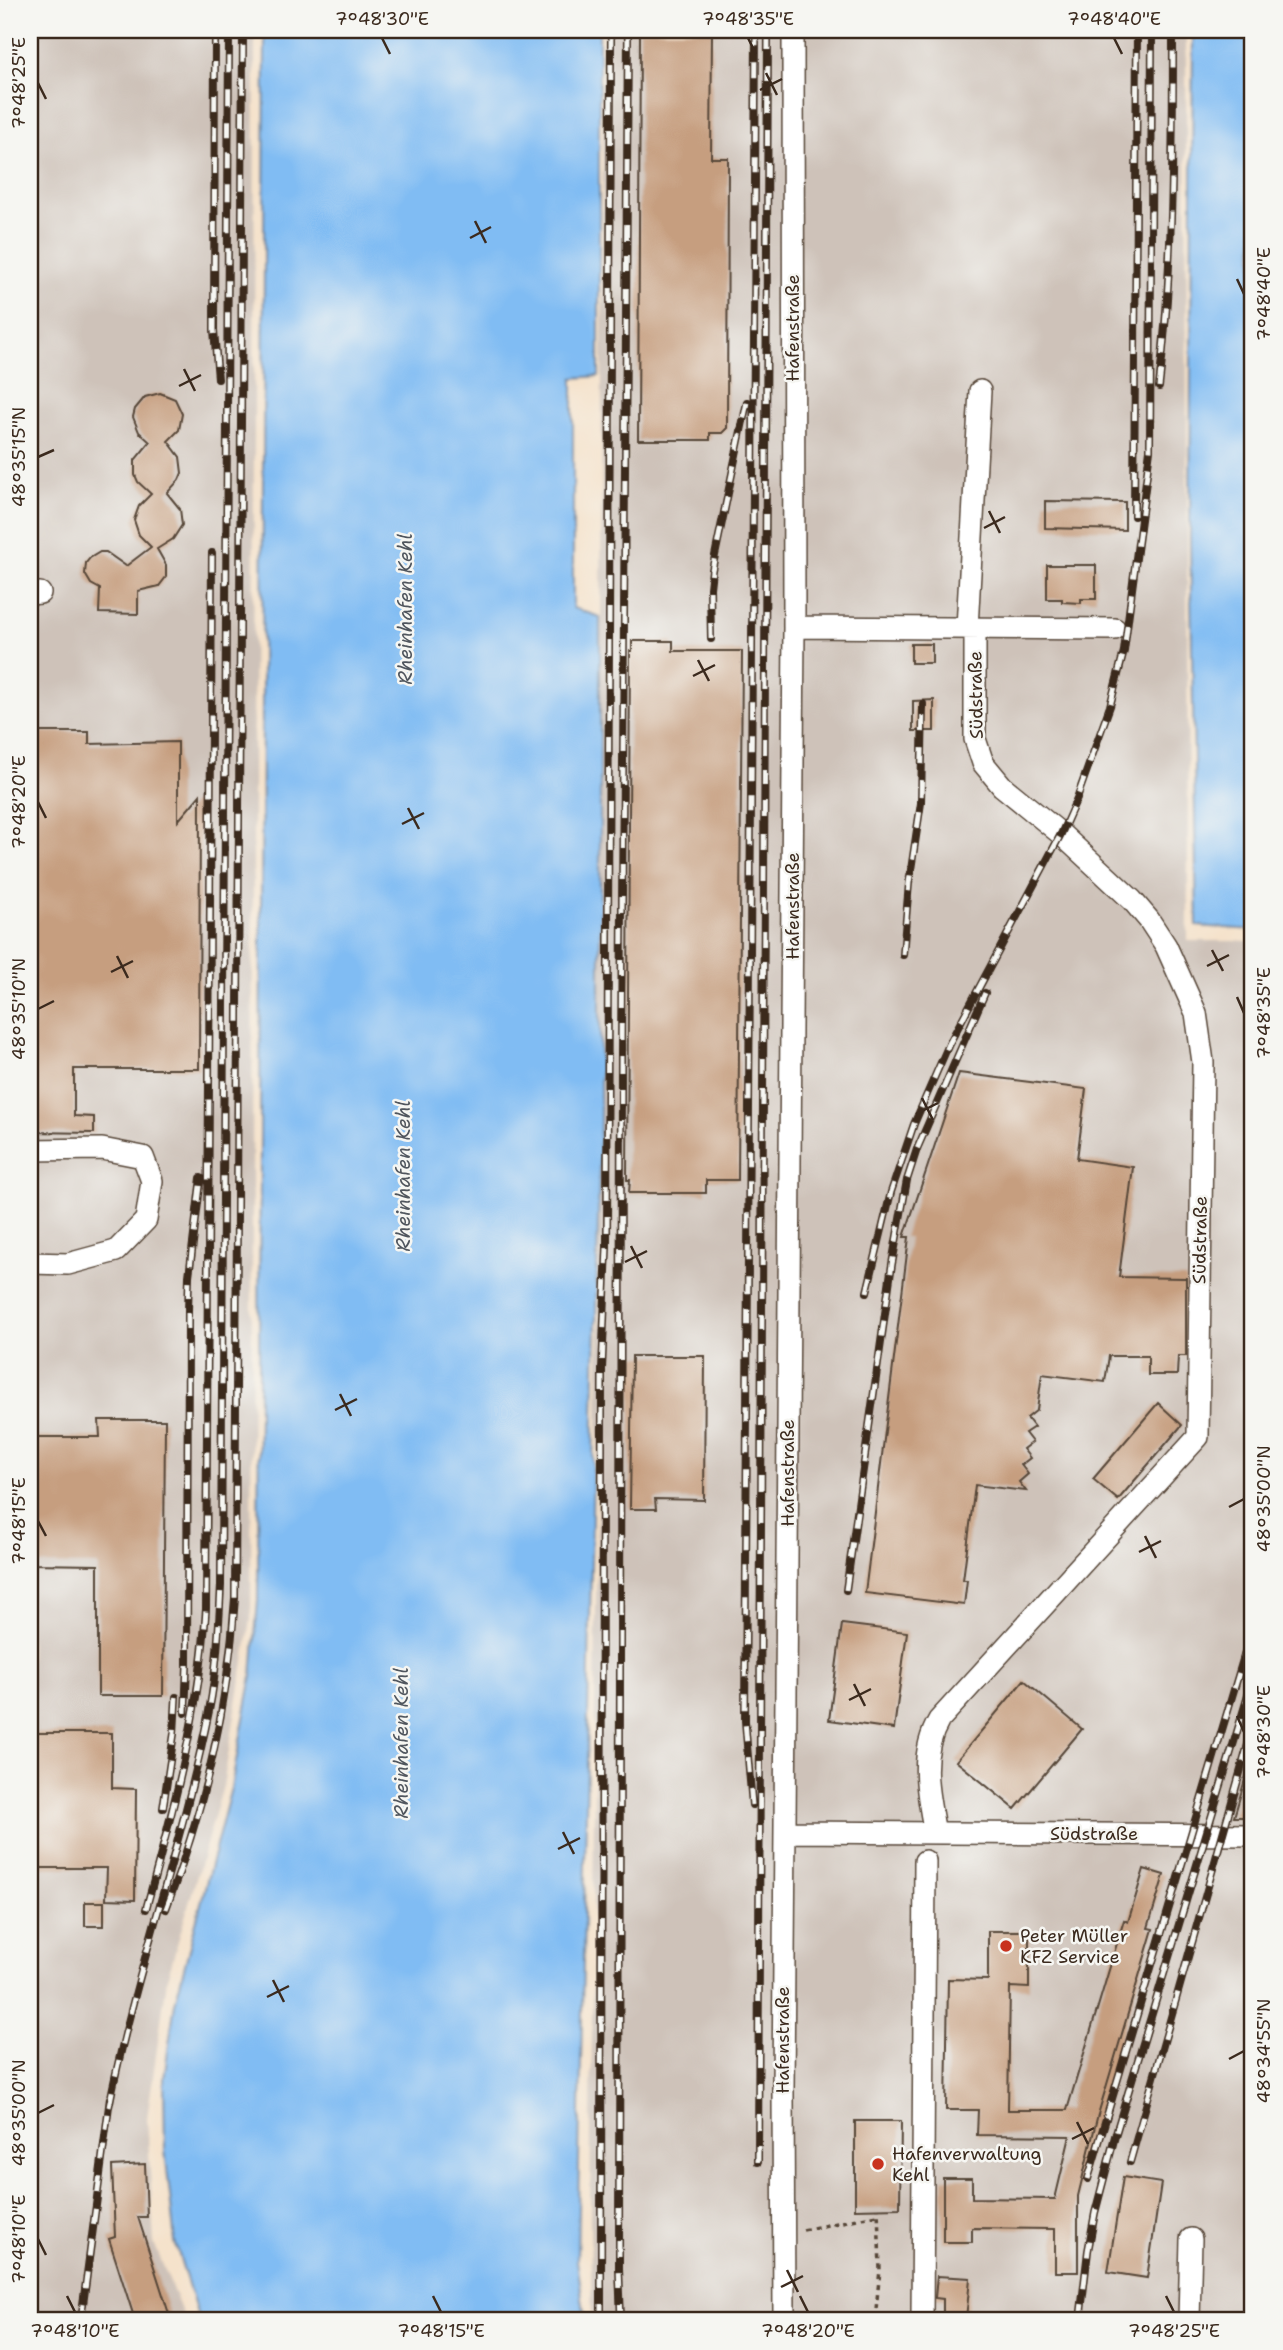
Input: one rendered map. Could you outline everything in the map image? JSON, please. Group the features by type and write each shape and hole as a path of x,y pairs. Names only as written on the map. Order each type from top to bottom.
{"street":[{"name":"Hafenstraße","path":"784,2320 794,626 793,30"},
{"name":"Südstraße","path":"934,1833 926,1780 926,1759 932,1733 939,1720 1198,1437 1203,1062 1196,1013 1166,946 1132,900 1060,834 1002,786 983,763 975,739 971,628 980,391"},
{"path":"794,626 1115,629"},
{"path":"30,1150 103,1149 144,1157 152,1181 146,1220 116,1251 68,1264 30,1263"},
{"name":"Südstraße","path":"785,1832 1253,1835"},
{"path":"922,2320 925,1861"},
{"path":"1189,2320 1191,2239"}],"path":[{"path":"875,2319 880,2270 878,2208"},
{"path":"783,2234 878,2215"}],"shaded area":[{"path":"30,30 255,30 251,1620 223,1786 167,1979 147,2118 154,2243 185,2320 30,2320"},
{"path":"603,30 1186,30 1188,941 1253,941 1253,2320 592,2320 590,2221 599,1309"}],"water":[{"name":"Rheinhafen Kehl","path":"265,30 599,30 599,376 573,378 573,608 600,617 600,1120 577,2260 585,2320 199,2320 175,2242 165,2150 164,2078 175,2003 231,1788 252,1676 258,1600"},
{"path":"1193,30 1253,30 1253,930 1197,926 1190,537"}],"building":[{"path":"640,30 712,30 711,158 728,158 727,428 722,433 710,433 710,440 638,440"},
{"path":"160,393 175,399 182,414 179,430 168,441 180,457 182,473 167,493 180,509 182,525 173,539 157,549 166,565 166,577 159,586 138,591 138,614 99,613 100,589 91,584 85,574 86,563 100,552 106,552 126,566 151,547 139,535 134,520 139,506 151,494 138,482 135,475 135,460 150,442 139,432 133,417 135,409 145,397"},
{"path":"1045,501 1125,502 1125,530 1045,528"},
{"path":"1047,565 1096,565 1096,599 1081,599 1081,603 1047,599"},
{"path":"632,641 673,641 673,651 742,651 738,1180 706,1180 706,1193 629,1193 630,1180 627,1180"},
{"path":"911,644 932,644 932,663 911,663"},
{"path":"934,700 934,731 913,731 913,701"},
{"path":"30,732 89,732 89,744 178,742 178,821 200,795 199,1069 74,1069 74,1116 94,1117 94,1133 30,1132"},
{"path":"959,1073 1086,1089 1077,1159 1133,1167 1119,1277 1186,1278 1186,1356 1178,1356 1177,1375 1148,1375 1148,1356 1109,1356 1105,1382 1042,1374 1037,1410 1027,1418 1034,1427 1025,1433 1032,1442 1023,1449 1030,1458 1021,1465 1028,1474 1019,1482 1026,1491 975,1485 963,1580 967,1580 964,1605 865,1593 909,1237 904,1237"},
{"path":"632,1356 705,1356 704,1500 655,1499 656,1509 630,1509"},
{"path":"1158,1403 1182,1425 1118,1500 1093,1479"},
{"path":"99,1420 165,1420 163,1696 98,1696 98,1565 30,1564 30,1437 100,1437"},
{"path":"842,1624 907,1632 894,1729 829,1720"},
{"path":"1024,1680 1082,1729 1015,1809 956,1761"},
{"path":"30,1733 112,1733 112,1788 136,1789 135,1900 106,1899 107,1868 30,1868"},
{"path":"1249,1766 1253,1767 1253,1817 1234,1817"},
{"path":"1144,1869 1164,1875 1148,1928 1153,1929 1097,2118 1078,2196 1078,2272 1055,2272 1055,2229 972,2228 972,2242 943,2242 943,2178 972,2178 972,2198 1055,2199 1070,2136 977,2135 978,2110 946,2110 948,1979 988,1980 988,1931 1029,1931 1029,1988 1010,1987 1008,2110 1067,2110 1124,1920 1128,1922"},
{"path":"85,1902 104,1902 104,1926 85,1926"},
{"name":"Hafenverwaltung Kehl","path":"855,2121 901,2121 900,2208 855,2209"},
{"path":"145,2164 147,2217 138,2217 171,2320 135,2320 109,2239 115,2237 112,2166"},
{"path":"1123,2177 1161,2183 1147,2278 1108,2272"},
{"path":"937,2276 970,2278 966,2320 943,2320 943,2299 935,2298"}],"railway":[{"path":"215,30 214,330 218,379"},
{"path":"109,2107 132,2007 186,1811 212,1696 221,1585 229,30"},
{"path":"166,1909 192,1832 212,1756 227,1679 235,1598 243,30"},
{"path":"601,2320 602,1370 607,1247 611,30"},
{"path":"621,2320 621,1055 628,30"},
{"path":"752,1805 745,1721 756,30"},
{"path":"758,2162 768,30"},
{"path":"1134,516 1137,30"},
{"path":"867,1292 891,1192 914,1124 949,1044 1061,834 1077,798 1110,706 1124,651 1150,450 1152,30"},
{"path":"1159,387 1170,254 1173,30"},
{"path":"711,639 712,570 747,402"},
{"path":"146,1909 191,1723 206,1609 212,553"},
{"path":"903,955 909,883 921,803 923,704"},
{"path":"846,1590 892,1264 907,1180 917,1149 985,993"},
{"path":"185,1713 189,1276 201,1178"},
{"path":"1088,2179 1253,1626"},
{"path":"1080,2320 1095,2213 1115,2136 1253,1679"},
{"path":"163,1808 174,1734 176,1697"},
{"path":"1130,2162 1253,1727"},
{"path":"81,2320 110,2098"}],"place":[{"name":"Peter Müller KFZ Service","path":"1006,1946"},
{"name":"Hafenverwaltung Kehl","path":"878,2164"}]}
